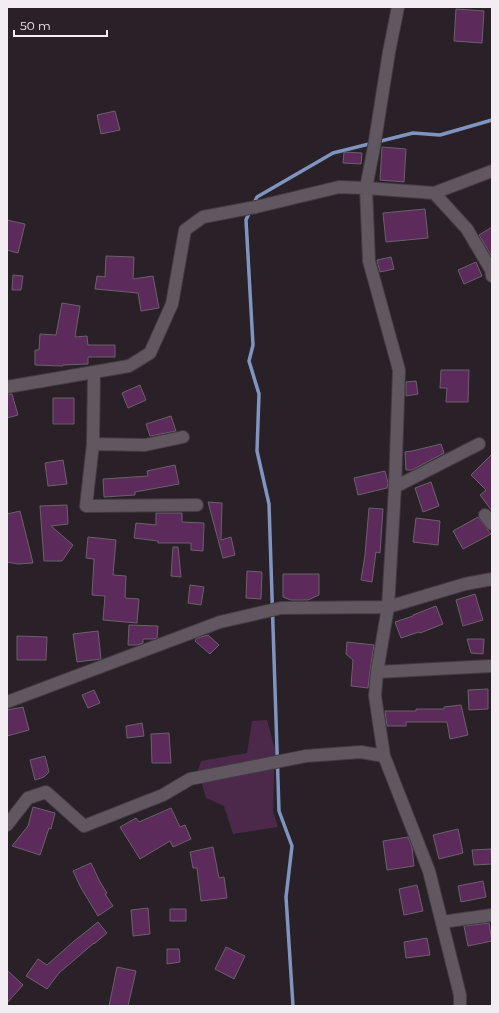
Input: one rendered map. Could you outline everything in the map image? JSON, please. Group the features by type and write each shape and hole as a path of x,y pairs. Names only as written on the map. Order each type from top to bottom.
{"street":[{"path":"398,7 366,188 369,261 399,370 395,487 388,606 377,672 375,696 384,756 429,871 460,995 460,1006"},
{"path":"7,387 129,366 150,352 172,304 185,230 204,217 252,208 339,187 434,193 492,171"},
{"path":"434,193 467,229 492,276"},
{"path":"94,372 93,444 86,506 197,505"},
{"path":"93,444 145,445 183,437"},
{"path":"395,487 479,444"},
{"path":"7,702 220,622 281,608 388,606 465,584 492,579"},
{"path":"377,672 492,666"},
{"path":"7,825 28,798 46,792 84,826 163,795 190,779 306,756 361,752 384,756"},
{"path":"442,922 492,916"}],"shaded area":[{"path":"267,720 275,749 273,811 278,827 233,834 224,806 206,798 198,770 201,761 247,753 252,721"}],"building":[{"path":"456,9 484,11 482,43 454,41"},
{"path":"115,111 120,130 101,134 97,115"},
{"path":"382,147 406,149 404,182 380,180"},
{"path":"344,152 362,153 361,164 343,163"},
{"path":"425,209 428,238 386,242 383,213"},
{"path":"7,220 25,224 18,253 7,250"},
{"path":"492,227 492,257 479,235"},
{"path":"106,256 134,257 133,279 153,276 159,308 141,311 138,293 95,289 97,276 105,277"},
{"path":"391,257 394,269 380,272 377,260"},
{"path":"476,262 482,276 464,284 458,270"},
{"path":"13,275 23,276 21,290 12,290"},
{"path":"62,303 80,306 75,337 87,336 88,345 115,345 115,357 88,357 88,364 63,366 35,365 35,350 39,350 40,334 56,335"},
{"path":"441,370 469,370 468,402 446,402 447,388 440,388"},
{"path":"416,381 418,394 406,396 406,382"},
{"path":"140,385 146,400 128,408 122,393"},
{"path":"7,394 12,394 18,415 7,418"},
{"path":"53,398 74,398 74,424 53,424"},
{"path":"171,416 176,431 150,436 146,424"},
{"path":"441,444 444,453 412,470 406,470 405,452"},
{"path":"492,454 492,511 480,495 486,490 471,475"},
{"path":"63,460 67,484 48,486 45,463"},
{"path":"175,465 179,484 135,492 135,495 104,497 103,479 148,476 147,471"},
{"path":"385,471 388,483 387,488 358,495 354,478"},
{"path":"431,482 439,506 423,512 415,488"},
{"path":"208,502 222,503 221,540 231,537 235,555 223,558"},
{"path":"67,505 68,524 51,526 73,545 62,561 44,561 40,506"},
{"path":"369,508 383,509 380,553 376,552 372,582 361,580 365,555"},
{"path":"20,511 33,563 18,564 7,562 7,514"},
{"path":"156,513 182,513 182,522 204,523 203,551 191,550 191,543 158,543 158,541 134,538 136,523 156,525"},
{"path":"478,517 491,534 463,549 453,531"},
{"path":"416,518 440,521 438,545 413,542"},
{"path":"88,537 116,540 113,575 126,576 125,598 139,599 137,623 103,620 105,596 92,595 94,559 86,558"},
{"path":"173,547 178,547 181,577 171,576"},
{"path":"247,571 262,572 261,599 246,598"},
{"path":"283,574 319,574 319,595 308,600 291,600 283,597"},
{"path":"190,585 204,587 201,605 188,603"},
{"path":"475,594 483,620 463,626 456,600"},
{"path":"436,606 443,624 420,633 419,632 401,638 395,622"},
{"path":"129,625 158,626 157,638 143,639 143,643 128,645"},
{"path":"98,631 101,659 77,662 73,634"},
{"path":"208,635 219,645 210,654 195,641 197,638"},
{"path":"17,636 47,637 46,660 17,660"},
{"path":"467,639 484,639 483,654 471,653"},
{"path":"347,642 374,645 368,688 351,686 353,660 346,654"},
{"path":"488,689 488,709 469,710 468,690"},
{"path":"94,690 100,703 88,708 82,695"},
{"path":"461,705 468,735 450,739 447,722 406,722 406,726 387,726 385,711 444,709 444,707"},
{"path":"23,707 29,730 7,736 7,710"},
{"path":"142,723 144,736 127,738 126,726"},
{"path":"169,733 171,763 152,763 151,734"},
{"path":"45,756 49,772 44,777 35,780 30,760"},
{"path":"33,807 55,813 51,829 49,828 40,855 12,846 28,826"},
{"path":"171,808 180,827 185,825 191,839 173,847 170,841 140,859 120,827 136,818 139,822"},
{"path":"458,829 463,853 439,859 433,835"},
{"path":"408,837 412,847 414,866 387,870 383,841"},
{"path":"213,847 219,878 224,877 227,898 201,901 197,868 193,868 190,852"},
{"path":"491,849 492,864 474,865 472,850"},
{"path":"91,863 107,893 105,894 113,906 98,916 81,888 73,871"},
{"path":"483,881 486,897 461,902 458,886"},
{"path":"417,885 423,911 404,915 399,889"},
{"path":"148,908 150,934 133,936 131,910"},
{"path":"170,909 186,909 186,921 170,921"},
{"path":"98,922 107,933 59,973 47,989 26,976 38,959 47,965"},
{"path":"489,923 492,941 468,946 464,926"},
{"path":"427,938 430,955 406,958 404,942"},
{"path":"226,947 245,956 234,979 215,969"},
{"path":"167,949 179,949 180,962 167,964"},
{"path":"117,967 136,971 128,1006 109,1006"},
{"path":"7,970 23,985 7,1003"}],"waterway":[{"path":"253,205 257,197 333,153 413,133 440,135 492,120"},
{"path":"250,211 246,220 253,345 249,361 259,394 257,451 269,504 279,811 292,846 286,897 293,1006"}]}
